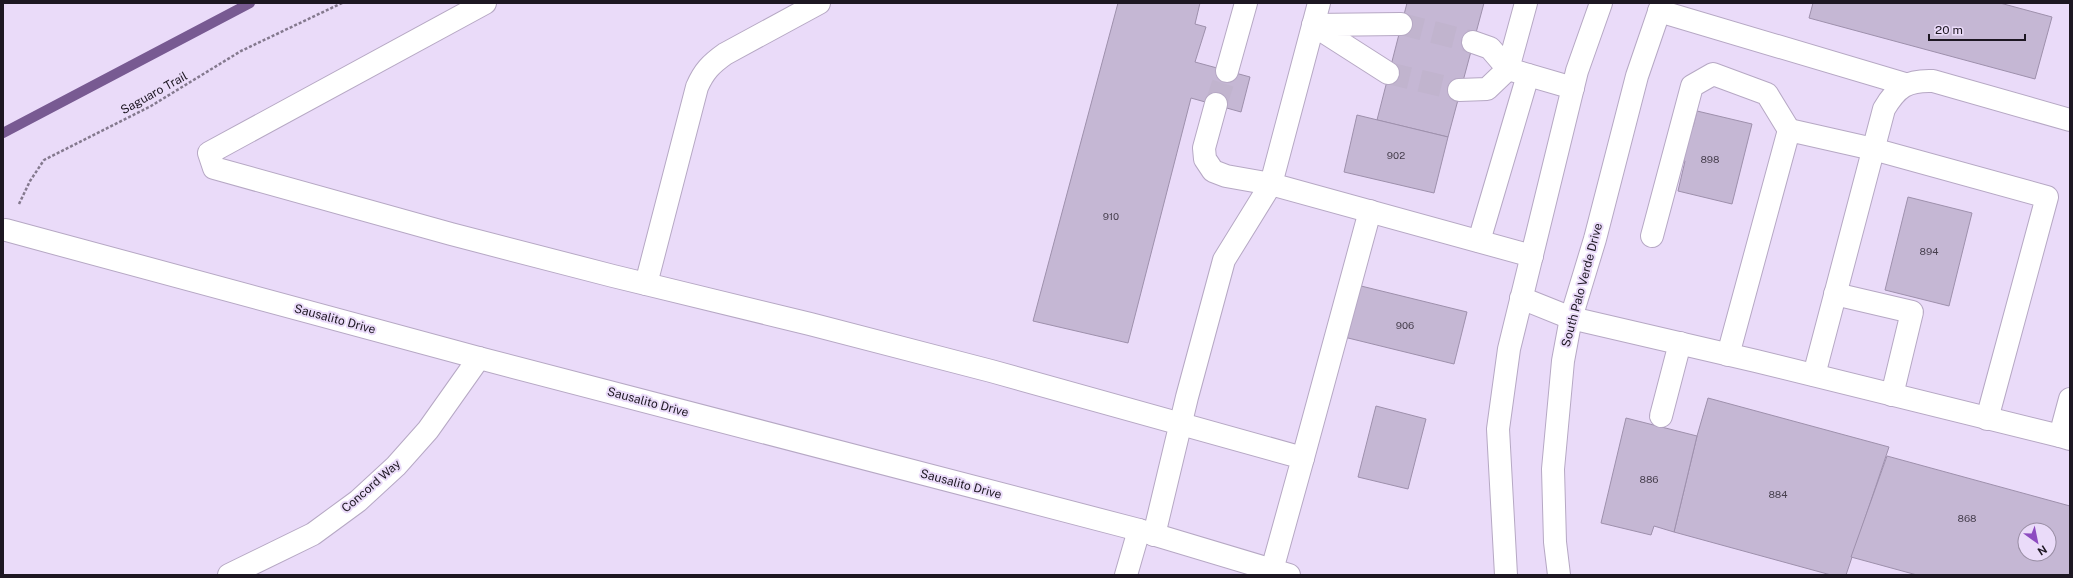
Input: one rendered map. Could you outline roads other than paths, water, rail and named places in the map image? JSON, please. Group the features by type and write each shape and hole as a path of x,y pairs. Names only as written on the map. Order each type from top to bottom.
{"street":[{"path":"485,3 209,153 214,168 451,234 984,369 1303,458"},
{"path":"646,284 697,87 702,74 710,64 725,54 819,3"},
{"path":"1227,71 1246,3"},
{"path":"1126,575 1147,532 1181,424 1224,260 1271,184 1319,3"},
{"path":"1479,241 1518,72 1526,3"},
{"path":"1506,575 1498,429 1509,349 1573,88 1601,3"},
{"path":"1661,7 1905,84"},
{"name":"South Palo Verde Drive","path":"1559,575 1555,542 1553,469 1563,360 1571,318 1594,239 1637,76 1661,7"},
{"path":"1313,25 1401,24"},
{"path":"1313,25 1388,73"},
{"path":"1473,42 1490,48 1518,72 1573,88"},
{"path":"1459,90 1486,89 1518,72"},
{"path":"1652,236 1692,86 1713,74 1767,94 1789,130 1873,149 2047,197 1987,419"},
{"path":"1814,375 1884,109 1892,95 1905,84 1919,80 1933,81 2070,120"},
{"path":"1216,104 1204,148 1205,159 1213,171 1226,176 1271,184 1532,256"},
{"path":"1728,354 1789,130"},
{"path":"1280,573 1303,458 1370,211"},
{"name":"Sausalito Drive","path":"6,230 479,358 1147,532 1280,573"},
{"path":"1835,294 1912,312 1892,395"},
{"path":"1521,298 1571,318 1728,354 2065,438 2070,399"},
{"path":"1661,416 1680,343"},
{"name":"Concord Way","path":"230,575 313,534 358,501 396,466 428,430 479,358"}],"waterway":[{"path":"3,133 250,3"}],"tunnel":[{"path":"1401,24 1473,42"},
{"path":"1216,104 1227,71"},
{"path":"1388,73 1459,90"}]}
